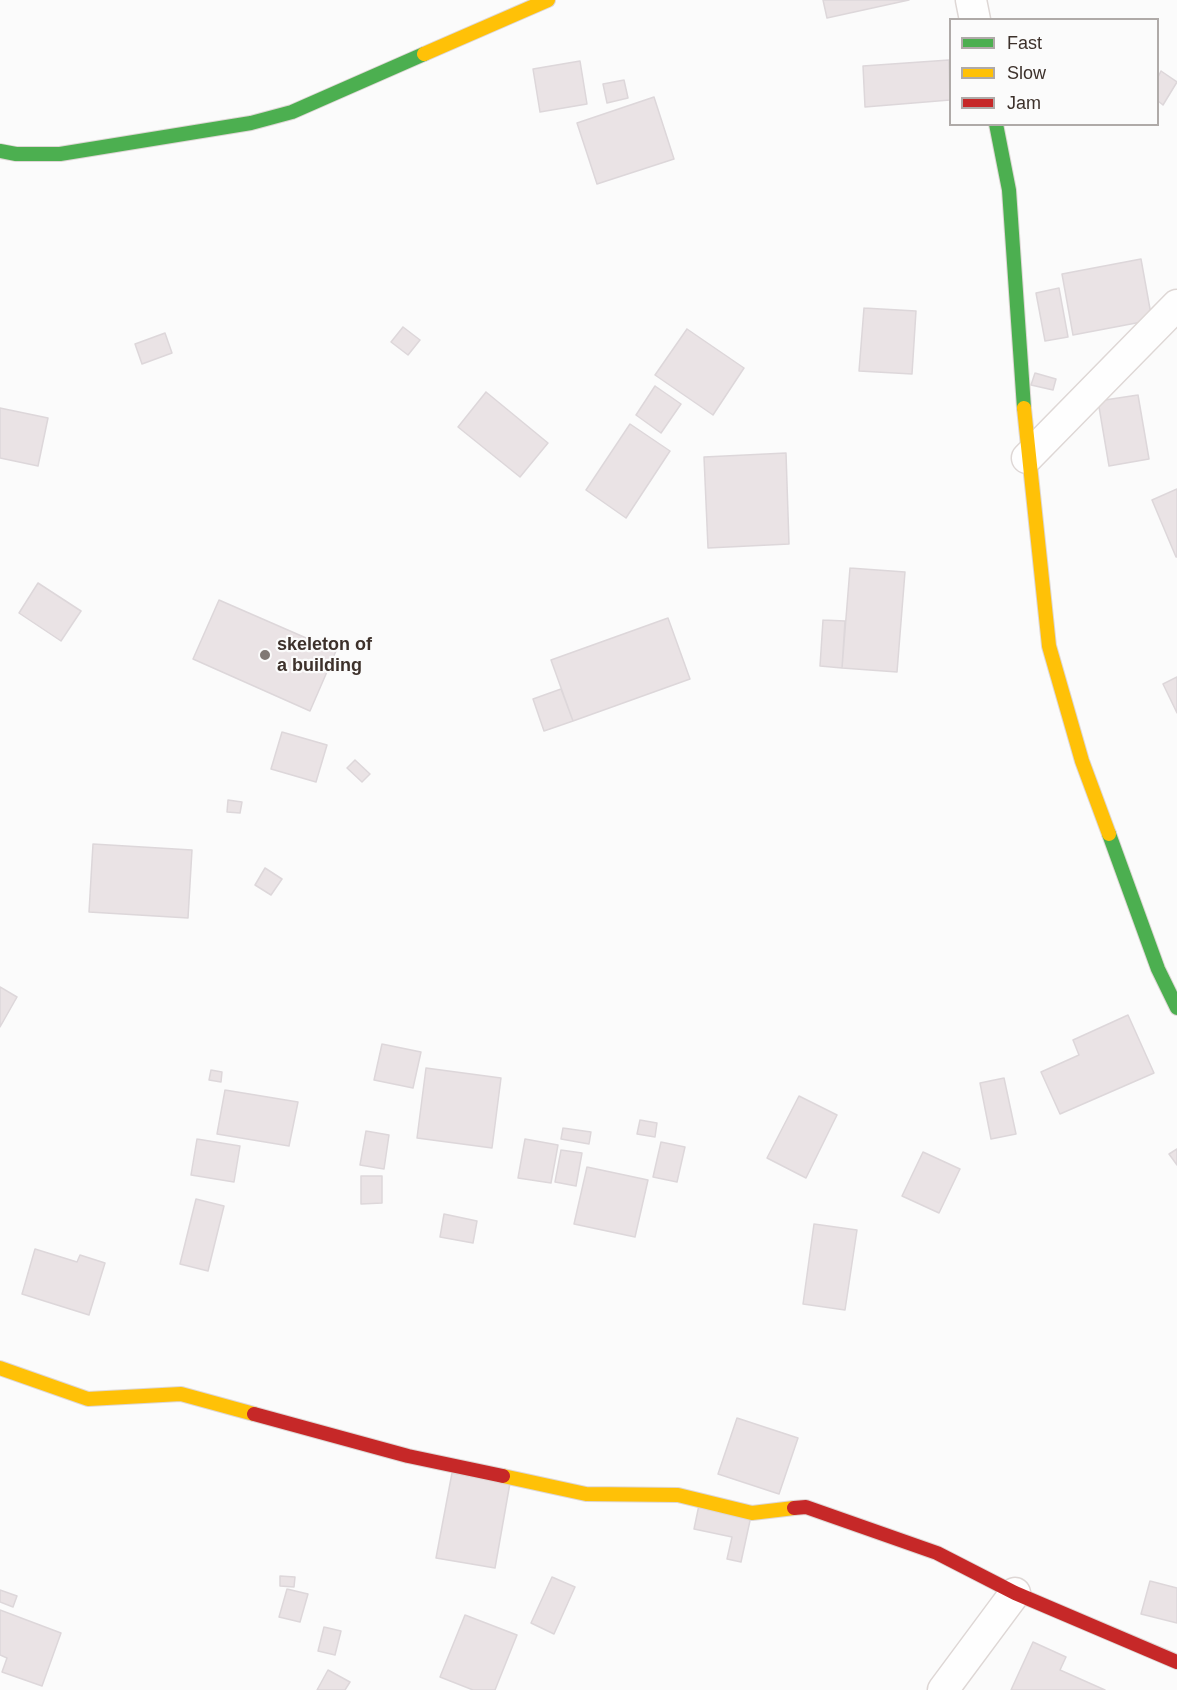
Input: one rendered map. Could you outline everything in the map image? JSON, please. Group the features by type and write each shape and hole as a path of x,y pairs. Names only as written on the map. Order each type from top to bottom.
{"street":[{"path":"0,151 16,154 72,153 251,123 292,112 548,0"},
{"path":"971,0 975,18"},
{"path":"996,126 1009,190 1026,458 1049,646 1082,761 1158,969 1177,1008"},
{"path":"1026,458 1177,305"},
{"path":"0,1368 88,1399 181,1394 419,1459 586,1494 678,1495 752,1513 806,1507 937,1553 1016,1593 1177,1662"},
{"path":"943,1690 1016,1593"}],"building":[{"path":"823,0 909,0 827,18"},
{"path":"949,60 949,100 865,107 863,66"},
{"path":"580,61 587,104 540,112 533,69"},
{"path":"1161,71 1177,82 1163,105 1159,102"},
{"path":"624,80 628,98 607,103 603,84"},
{"path":"654,97 674,159 597,184 577,123"},
{"path":"1141,259 1152,320 1073,335 1062,274"},
{"path":"1059,288 1068,337 1045,341 1036,293"},
{"path":"864,308 916,311 912,374 859,371"},
{"path":"403,327 420,340 408,355 391,342"},
{"path":"687,329 744,368 713,415 655,375"},
{"path":"165,333 172,353 142,364 135,344"},
{"path":"1035,373 1056,379 1053,390 1031,385"},
{"path":"655,386 681,404 661,433 636,415"},
{"path":"486,392 548,443 520,477 458,427"},
{"path":"1138,395 1149,459 1109,466 1098,401"},
{"path":"0,408 48,418 38,466 0,458"},
{"path":"630,424 670,451 626,518 586,490"},
{"path":"786,453 789,544 708,548 704,457"},
{"path":"1177,489 1177,557 1176,557 1152,500"},
{"path":"850,568 905,572 897,672 842,668"},
{"path":"38,583 81,611 61,641 19,613"},
{"name":"skeleton of a building","path":"219,600 336,651 310,711 193,659"},
{"path":"668,618 690,679 573,721 551,660"},
{"path":"823,620 845,621 842,668 820,666"},
{"path":"1177,677 1177,713 1163,684"},
{"path":"561,689 573,721 544,731 533,699"},
{"path":"282,732 327,745 316,782 271,769"},
{"path":"355,760 370,774 362,782 347,768"},
{"path":"228,800 242,802 240,813 227,812"},
{"path":"93,844 192,850 188,918 89,912"},
{"path":"265,868 282,879 271,895 255,885"},
{"path":"0,987 17,997 0,1027"},
{"path":"1128,1015 1154,1073 1060,1114 1041,1072 1079,1055 1073,1040"},
{"path":"382,1044 421,1052 413,1088 374,1080"},
{"path":"426,1068 501,1078 492,1148 417,1138"},
{"path":"211,1070 222,1072 221,1082 209,1080"},
{"path":"1004,1078 1016,1134 991,1139 980,1083"},
{"path":"225,1090 298,1102 289,1146 217,1134"},
{"path":"799,1096 837,1115 806,1178 767,1158"},
{"path":"640,1120 657,1123 655,1137 637,1134"},
{"path":"563,1128 591,1132 589,1144 561,1139"},
{"path":"366,1131 389,1135 384,1169 360,1165"},
{"path":"197,1139 240,1146 234,1182 191,1175"},
{"path":"525,1139 558,1145 551,1183 518,1178"},
{"path":"661,1142 685,1147 677,1182 653,1177"},
{"path":"1177,1149 1177,1165 1169,1154"},
{"path":"561,1150 582,1153 576,1186 555,1182"},
{"path":"923,1152 960,1169 939,1213 902,1196"},
{"path":"587,1167 648,1180 635,1237 574,1224"},
{"path":"361,1176 382,1176 382,1203 361,1204"},
{"path":"196,1199 224,1206 208,1271 180,1264"},
{"path":"444,1214 477,1221 473,1243 440,1237"},
{"path":"814,1224 857,1230 845,1310 803,1304"},
{"path":"35,1249 77,1262 80,1255 105,1263 89,1315 22,1294"},
{"path":"737,1418 798,1438 779,1494 718,1474"},
{"path":"452,1473 510,1483 495,1568 436,1558"},
{"path":"699,1505 751,1516 741,1562 727,1559 732,1537 694,1529"},
{"path":"280,1576 295,1577 294,1587 280,1586"},
{"path":"552,1577 575,1587 554,1634 531,1623"},
{"path":"1150,1581 1177,1588 1177,1623 1141,1614"},
{"path":"287,1589 308,1594 300,1622 279,1617"},
{"path":"0,1590 17,1596 13,1607 0,1602"},
{"path":"0,1610 61,1633 42,1686 2,1672 7,1658 0,1655"},
{"path":"465,1615 517,1635 495,1690 473,1690 440,1677"},
{"path":"324,1627 341,1631 335,1655 318,1651"},
{"path":"1033,1642 1066,1657 1060,1670 1105,1690 1011,1690"},
{"path":"328,1670 350,1682 345,1690 317,1690"}],"traffic: fast":[{"path":"0,151 16,154 60,154 251,123 292,112 424,54"},
{"path":"996,126 1009,190 1024,408"},
{"path":"1109,834 1158,969 1177,1008"}],"traffic: slow":[{"path":"424,54 548,0"},
{"path":"1024,408 1049,646 1082,761 1109,834"},
{"path":"0,1368 88,1399 181,1394 254,1414"},
{"path":"503,1476 586,1494 678,1495 752,1513 794,1508"}],"traffic: jam":[{"path":"254,1414 408,1456 503,1476"},
{"path":"794,1508 806,1507 937,1553 1015,1593 1177,1662"}],"place":[{"name":"skeleton of a building","path":"265,655"}]}
